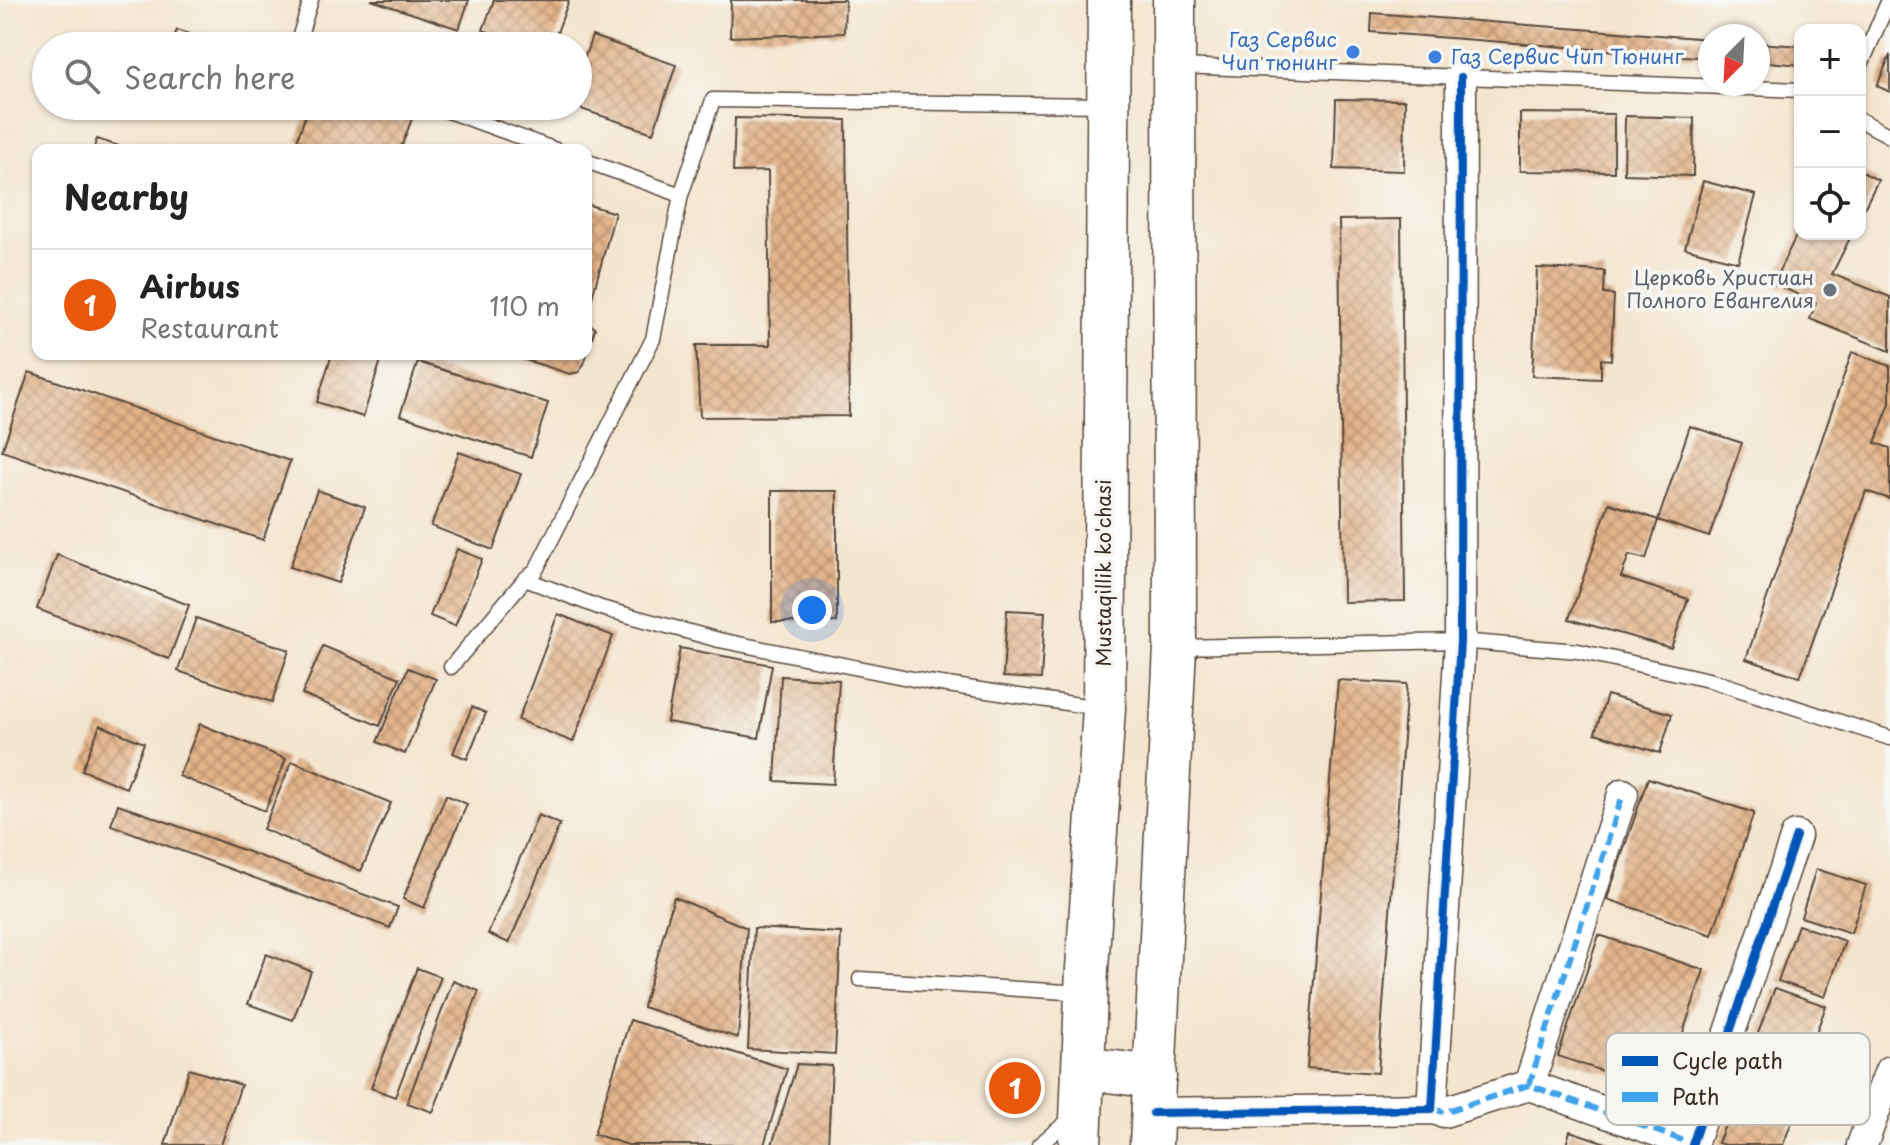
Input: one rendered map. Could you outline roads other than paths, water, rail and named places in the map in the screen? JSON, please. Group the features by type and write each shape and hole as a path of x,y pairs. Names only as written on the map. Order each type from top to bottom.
{"main road":[{"name":"Mustaqillik ko'chasi","path":"1081,1127 1104,708 1109,0"},
{"path":"1083,1068 1153,1111 1175,647 1174,0"},
{"path":"1107,208 1175,210"}],"street":[{"path":"1432,1109 1460,641 1461,77"},
{"path":"1529,1085 1623,794"},
{"path":"1729,1033 1796,836"},
{"path":"1870,1124 1890,1071"},
{"path":"1153,1111 1432,1109 1444,1112 1529,1085 1606,1113"},
{"path":"1640,1125 1692,1144 1698,1125"},
{"path":"1862,1145 1870,1125"}],"lane":[{"path":"301,32 311,0"},
{"path":"1866,53 1889,0"},
{"path":"1174,65 1794,90"},
{"path":"451,667 536,570 653,339 681,195 713,100 1110,105"},
{"path":"473,120 539,144"},
{"path":"1866,123 1890,136"},
{"path":"592,163 681,195"},
{"path":"525,579 601,608 719,640 928,682 1104,708"},
{"path":"1175,647 1460,641 1578,651 1713,681 1890,738"},
{"path":"860,979 1086,993"},
{"path":"1039,1145 1081,1127"}],"place":[{"name":"Газ Сервис Чип тюнинг","path":"1353,52"},
{"name":"Газ Сервис Чип Тюнинг","path":"1435,57"},
{"name":"Церковь Христиан Полного Евангелия","path":"1830,290"},
{"name":"Airbus","path":"1015,1088"}]}
